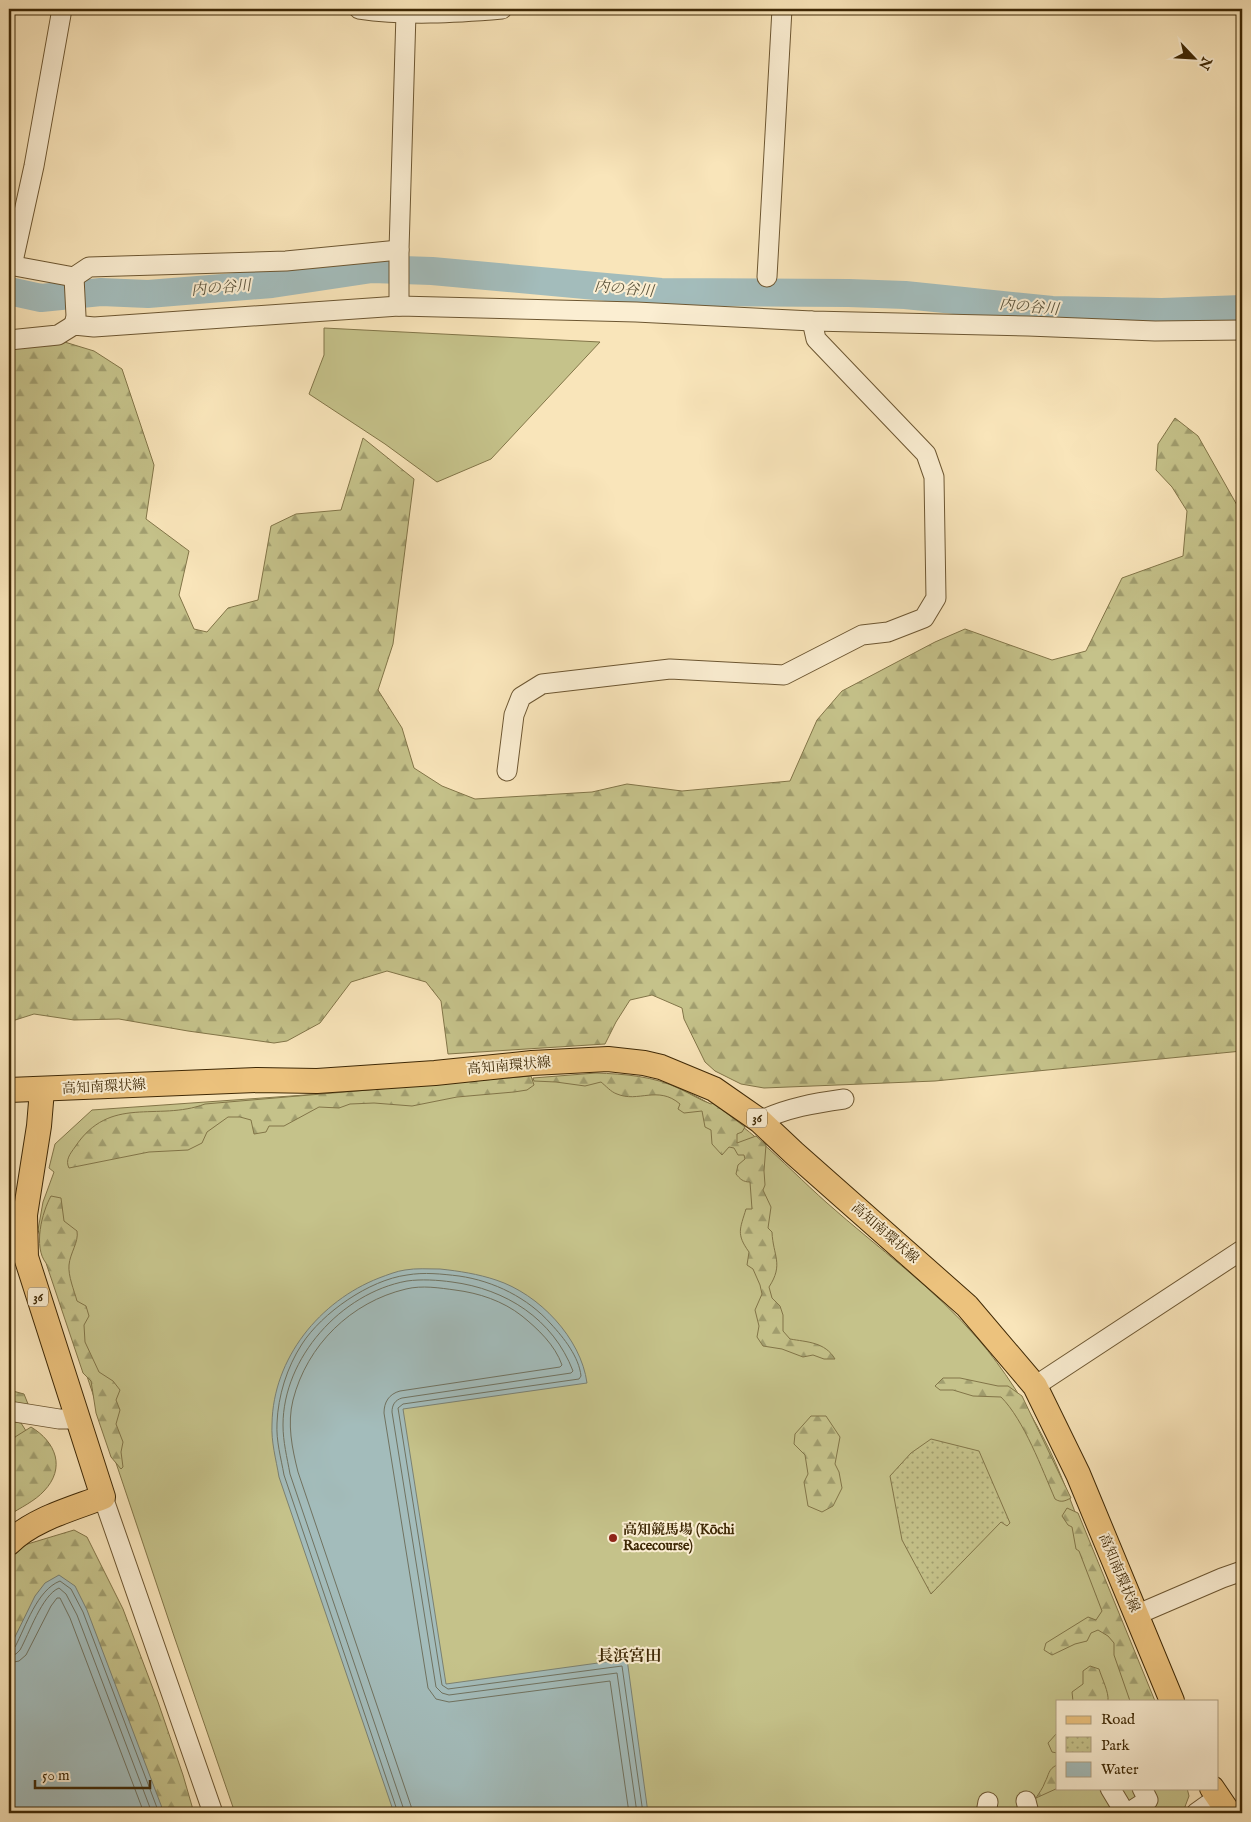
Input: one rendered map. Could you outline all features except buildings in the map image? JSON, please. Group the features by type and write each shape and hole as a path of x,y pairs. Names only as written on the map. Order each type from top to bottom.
{"main road":[{"name":"高知南環状線","path":"103,1497 26,1257 25,1215 39,1126 42,1090 257,1080 317,1081 435,1073 532,1063 608,1059 644,1063 677,1072 714,1090 760,1121 967,1306 1035,1386 1078,1474 1172,1700"},
{"path":"9,1090 42,1090"},
{"path":"9,1543 26,1529 103,1497"}],"street":[{"path":"62,9 34,166 10,265 74,281"},
{"path":"359,9 448,14 502,9"},
{"path":"767,277 782,9"},
{"path":"399,301 406,13"},
{"path":"75,321 74,281 89,267 286,261 399,253"},
{"path":"75,321 94,327 399,301 812,321 1155,331 1242,330"},
{"path":"9,340 58,335 75,321"},
{"path":"507,771 514,715 521,698 542,684 670,670 784,675 862,635 888,632 924,618 936,598 934,477 926,454 816,339 812,321"},
{"path":"760,1121 770,1116 816,1103 844,1099"},
{"path":"1035,1386 1242,1250"},
{"path":"9,1411 59,1419 78,1418"},
{"path":"103,1497 213,1813"},
{"path":"1136,1615 1242,1571"},
{"path":"1111,1790 1126,1813 1148,1800 1143,1790"},
{"path":"1196,1813 1219,1800"}],"green space":[{"path":"324,328 600,342 491,459 437,482 385,444 309,394 324,355"},
{"path":"9,332 45,336 94,351 122,369 154,465 146,519 189,551 179,595 194,629 207,632 228,608 258,600 271,526 296,514 341,510 363,438 414,479 393,644 378,690 402,728 414,768 442,786 475,799 592,792 627,784 682,791 790,781 817,720 842,691 935,642 965,629 1052,660 1086,651 1122,578 1183,556 1187,511 1172,487 1156,470 1158,444 1175,418 1198,436 1242,514 1242,1051 935,1081 764,1088 741,1084 715,1071 705,1062 684,1019 682,1008 652,995 630,1000 605,1044 448,1054 441,1001 426,982 387,971 351,982 320,1023 287,1041 274,1043 119,1019 74,1020 34,1014 9,1022"},
{"path":"596,1073 649,1078 670,1085 711,1104 716,1102 720,1105 721,1109 745,1127 742,1132 737,1134 737,1143 756,1136 766,1145 765,1185 763,1190 771,1207 768,1228 772,1232 777,1266 769,1287 772,1298 780,1306 783,1315 783,1331 790,1339 821,1346 831,1353 835,1359 824,1359 813,1355 803,1357 782,1349 763,1346 757,1337 759,1326 755,1310 762,1294 753,1269 747,1265 749,1252 742,1240 740,1231 746,1209 752,1209 750,1182 742,1180 736,1174 738,1165 745,1159 744,1155 738,1155 734,1148 729,1147 722,1155 712,1144 711,1130 705,1127 702,1111 684,1113 678,1109 680,1104 672,1098 664,1096 633,1097 617,1094 601,1082 585,1086 534,1081 533,1078"},
{"name":"高知競馬場 (Kōchi Racecourse)","path":"590,1075 680,1089 721,1111 758,1140 827,1203 924,1285 961,1320 988,1350 1006,1375 1050,1450 1152,1700 1056,1700 1056,1790 1188,1790 1189,1796 1183,1812 1185,1813 235,1813 38,1230 43,1202 54,1172 49,1168 55,1144 92,1110"},
{"path":"531,1076 534,1085 527,1090 514,1092 457,1097 412,1106 374,1103 350,1104 339,1108 319,1107 284,1126 269,1126 266,1132 254,1134 251,1120 240,1117 228,1117 207,1132 202,1143 188,1150 149,1152 69,1168 68,1165 70,1155 89,1131 103,1120 119,1115 135,1112 187,1109 205,1104"},
{"path":"51,1196 61,1198 64,1221 77,1231 77,1239 69,1269 77,1301 86,1306 89,1316 84,1325 85,1342 99,1372 113,1381 120,1390 116,1400 120,1410 116,1424 123,1442 121,1452 123,1467 121,1469 111,1457 96,1413 91,1381 83,1373 42,1256 39,1239 40,1230"},
{"path":"943,1378 960,1378 998,1386 1008,1386 1022,1396 1071,1498 1063,1501 1055,1499 1025,1431 1001,1397 973,1396 953,1390 940,1390 935,1386"},
{"path":"9,1390 24,1394 30,1409 9,1407"},
{"path":"811,1416 826,1416 840,1437 835,1464 839,1472 842,1488 833,1506 822,1512 808,1506 804,1482 808,1474 805,1455 794,1444 795,1434"},
{"path":"9,1421 21,1423 28,1434 9,1466"},
{"path":"31,1427 47,1440 52,1448 55,1456 55,1473 51,1482 40,1495 9,1515 9,1449 15,1437"},
{"path":"931,1439 979,1451 1010,1523 1007,1526 1001,1522 931,1594 902,1540 890,1476 911,1453"},
{"path":"1067,1508 1078,1513 1155,1700 1130,1700 1114,1655 1114,1643 1108,1636 1098,1630 1091,1633 1087,1641 1075,1644 1052,1655 1044,1650 1046,1643 1088,1617 1096,1620 1102,1611 1079,1551 1076,1549 1072,1527 1068,1525 1062,1516"},
{"path":"74,1530 87,1537 123,1609 158,1702 194,1813 157,1813 9,1673 9,1571 11,1567 11,1549"},
{"path":"1090,1666 1099,1669 1108,1700 1073,1700 1072,1692 1083,1684 1083,1671"},
{"path":"1056,1734 1056,1753 1052,1752 1048,1743"},
{"path":"1056,1766 1056,1789 1036,1798 1050,1770"}],"water":[{"path":"409,1269 440,1269 496,1280 528,1296 542,1307 567,1334 583,1366 587,1383 403,1409 446,1684 627,1659 648,1813 394,1813 279,1477 272,1431 274,1400 281,1377 291,1355 319,1317 338,1301 358,1288 395,1272"},
{"path":"59,1575 75,1586 87,1610 164,1813 9,1813 9,1649 35,1596 45,1583"}],"waterway":[{"name":"内の谷川","path":"9,291 41,298 101,292 148,294 272,284 372,269 432,271 661,292 905,295 1052,310 1162,312 1242,309"}],"place":[{"name":"高知競馬場 (Kōchi Racecourse)","path":"613,1538"}],"district":[{"name":"長浜宮田","path":"629,1657"}]}
